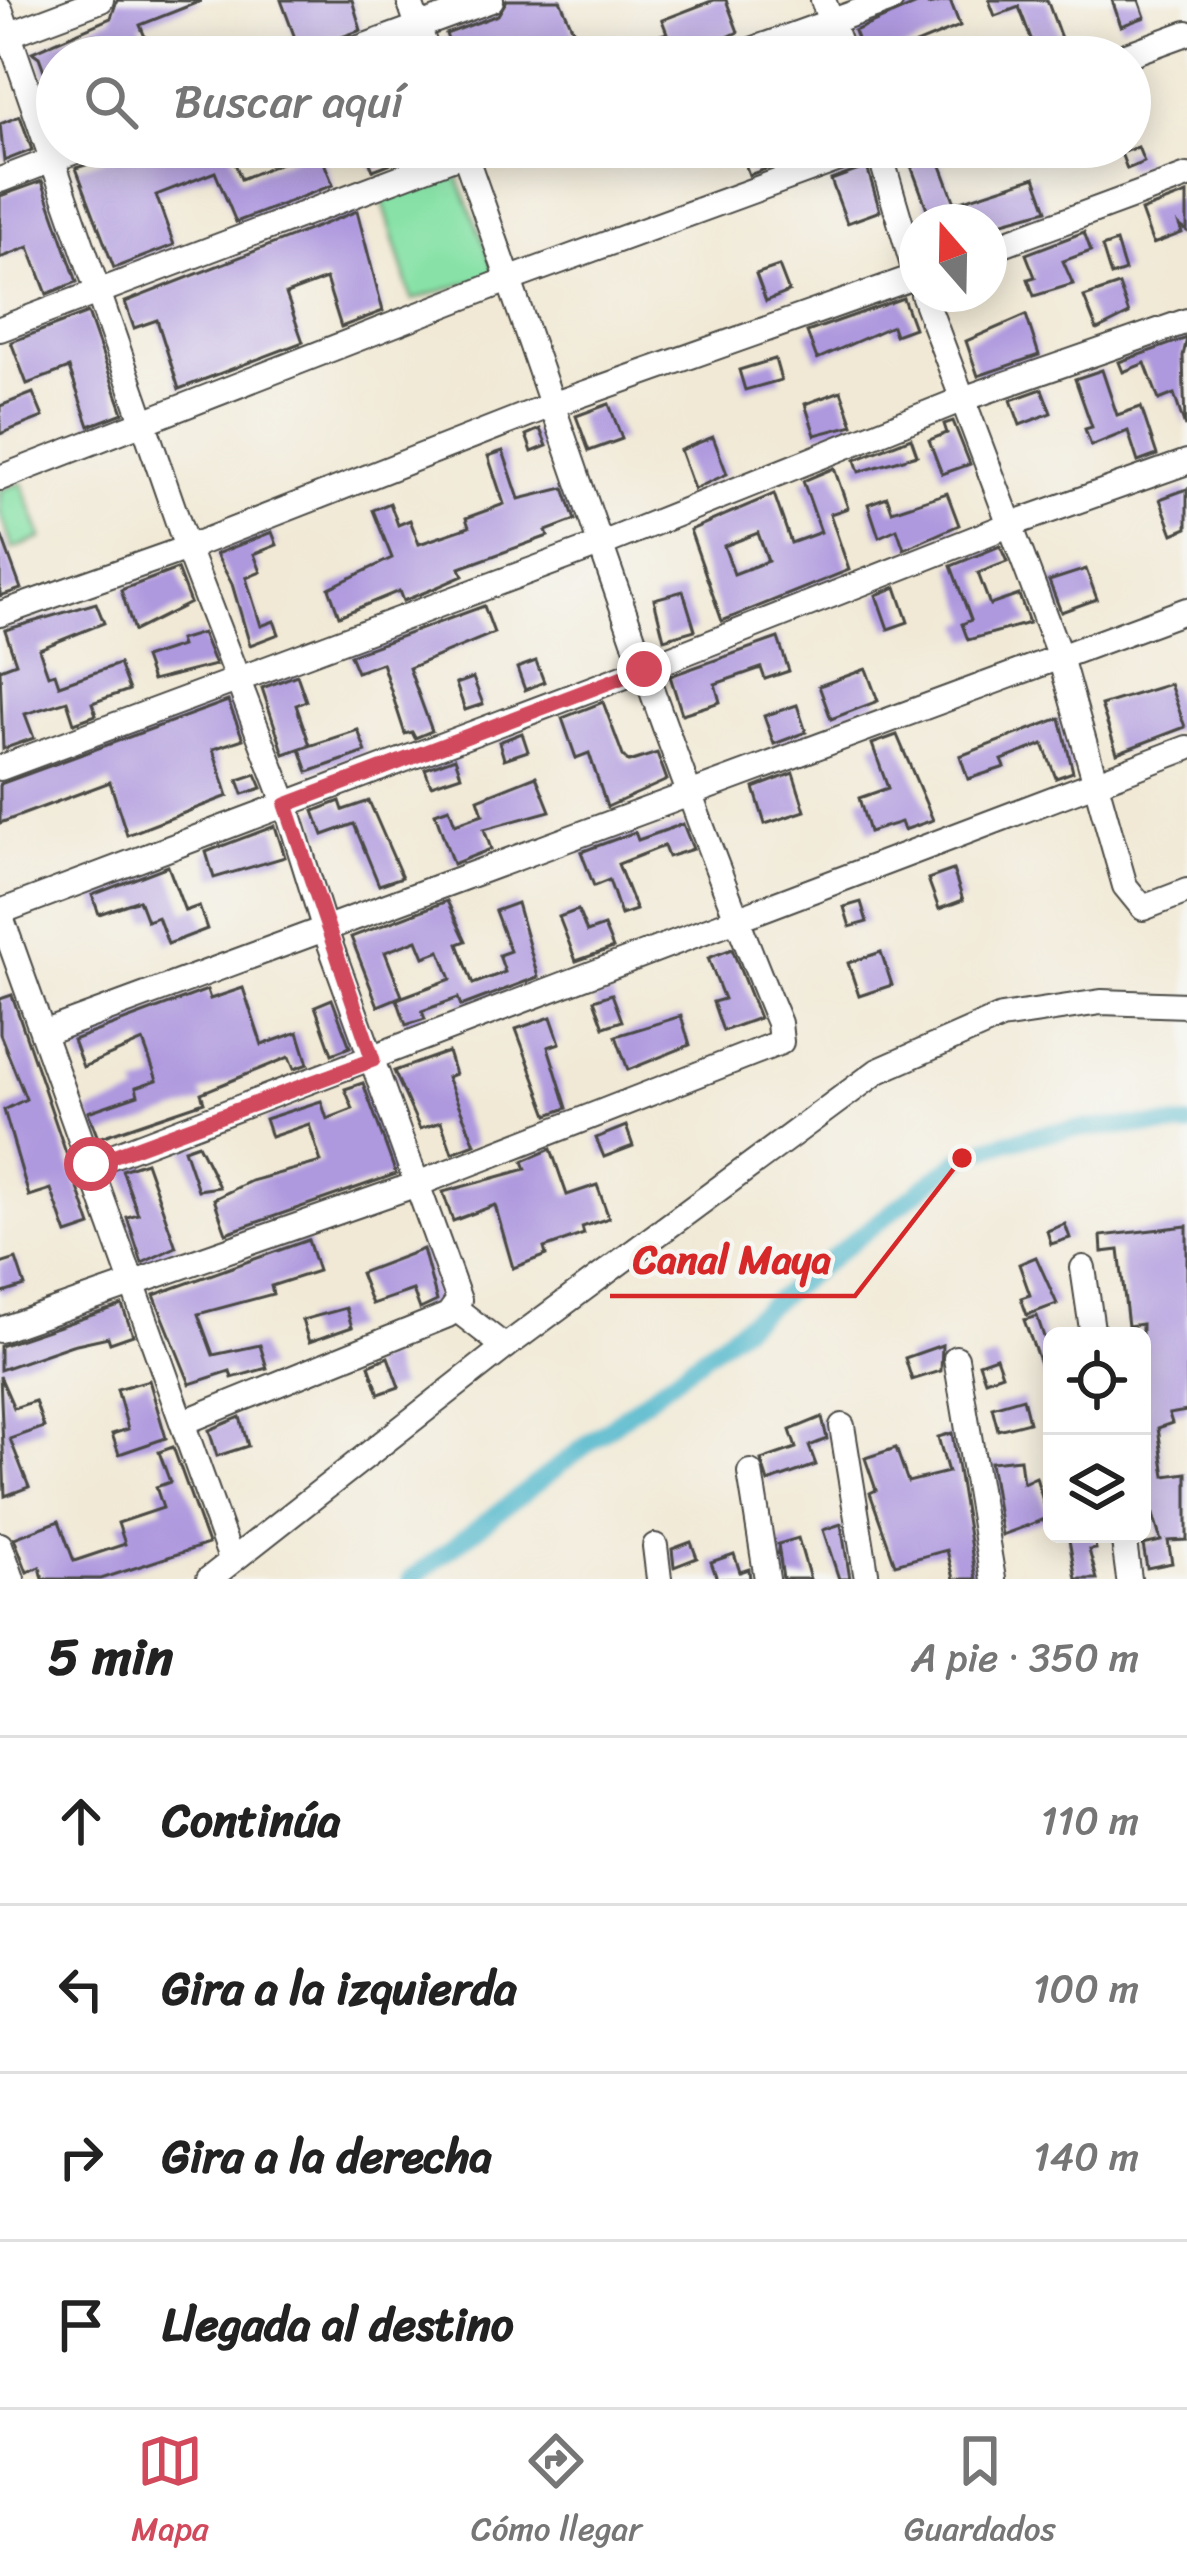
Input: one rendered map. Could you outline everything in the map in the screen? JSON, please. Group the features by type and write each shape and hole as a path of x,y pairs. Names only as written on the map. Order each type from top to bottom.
{"street":[{"path":"4,36 101,0"},
{"path":"409,0 421,36"},
{"path":"393,36 491,0"},
{"path":"776,36 827,11 891,0"},
{"path":"0,9 4,36 36,116"},
{"path":"1151,46 1187,33"},
{"path":"0,180 36,166"},
{"path":"56,168 187,548 241,678 325,931 420,1183 459,1300 456,1310"},
{"path":"0,329 420,168"},
{"path":"0,1330 135,1287 420,1183 781,1042 779,1023 644,669 556,403 508,280 475,168"},
{"path":"0,478 508,280 817,168"},
{"path":"882,168 899,221"},
{"path":"1007,242 1187,176"},
{"path":"0,614 187,548 556,403 899,283"},
{"path":"930,312 1060,658 1125,886 1143,908 1187,891"},
{"path":"0,768 602,544 963,399 1187,321"},
{"path":"231,1559 43,1034 7,960 0,913 1009,525 1187,462"},
{"path":"43,1034 1187,610"},
{"path":"91,1164 1187,748"},
{"path":"209,1579 456,1391 506,1347 878,1071 1001,1017 1101,1002 1187,1005"},
{"path":"1083,1268 1092,1327"},
{"path":"456,1310 506,1347"},
{"path":"184,1422 456,1310"},
{"path":"956,1358 993,1579"},
{"path":"842,1426 867,1579"},
{"path":"750,1472 766,1579"},
{"path":"1124,1543 1130,1579"},
{"path":"0,1544 12,1579"},
{"path":"655,1546 659,1579"}],"green space":[{"path":"454,168 496,274 412,300 381,195"},
{"path":"22,483 42,538 13,549 0,512 0,490"}],"building":[{"path":"117,0 201,1 140,25 145,36 69,36 111,18"},
{"path":"281,0 352,0 361,30 344,36 294,36"},
{"path":"507,0 560,0 576,36 447,36 498,15"},
{"path":"714,0 726,0 738,32 657,36 667,33 662,20"},
{"path":"926,0 928,5 950,0 960,26 936,36 856,36 854,31"},
{"path":"989,0 1047,0 1060,36 1030,36 1019,7 995,16"},
{"path":"1112,0 1139,0 1145,17 1121,26"},
{"path":"20,116 32,150 4,161 0,124"},
{"path":"76,168 237,168 241,179 268,168 326,168 333,185 236,222 215,172 156,195 174,245 114,268"},
{"path":"867,168 880,211 847,223 831,180"},
{"path":"912,168 942,168 955,203 1035,177 1047,210 1007,221 1007,204 925,204"},
{"path":"42,181 77,282 47,294 29,247 0,258 0,196"},
{"path":"1187,194 1187,231 1179,225 1182,233 1153,244 1141,211"},
{"path":"357,211 383,311 341,327 326,279 286,294 303,342 179,389 157,320 134,328 125,302"},
{"path":"1084,232 1091,251 1063,261 1073,284 1034,296 1028,279 1035,277 1026,254"},
{"path":"1116,242 1125,271 1111,276 1102,247"},
{"path":"779,266 789,292 766,301 756,274"},
{"path":"1119,285 1129,314 1097,330 1084,297"},
{"path":"899,299 899,312 908,312 914,328 895,335 892,326 817,359 807,332"},
{"path":"88,313 123,413 89,426 69,368 27,384 11,342"},
{"path":"1026,315 1039,355 978,376 966,341"},
{"path":"1187,338 1185,427 1174,394 1159,400 1145,363 1123,372 1119,362"},
{"path":"775,359 781,380 745,390 739,370"},
{"path":"1102,370 1117,415 1141,407 1157,455 1138,462 1128,431 1091,446 1085,429 1092,427 1075,379"},
{"path":"1042,389 1051,413 1020,425 1011,400"},
{"path":"841,391 853,425 815,435 805,404"},
{"path":"33,393 43,417 0,434 0,406"},
{"path":"609,404 622,439 589,451 576,416"},
{"path":"953,421 970,464 942,474 929,440 947,433 944,424"},
{"path":"540,429 547,446 532,452 526,435"},
{"path":"713,437 727,474 694,489 680,450"},
{"path":"911,438 917,455 859,472 855,460"},
{"path":"503,451 519,499 564,488 575,520 546,531 548,536 460,568 463,576 433,589 403,601 399,591 339,616 329,588 392,558 373,510 390,503 398,525 410,520 419,544 469,527 466,518 504,504 488,456"},
{"path":"834,468 848,508 830,514 849,570 722,621 690,530 774,494 791,543 821,532 803,481","holes":["758,533 768,561 734,574 724,546"]},
{"path":"1187,489 1187,528 1173,534 1160,499"},
{"path":"947,493 959,525 904,549 897,529 879,537 868,504 887,497 892,511"},
{"path":"272,532 277,545 254,554 261,572 246,578 261,626 274,621 279,634 250,645 232,584 216,554"},
{"path":"0,538 21,589 0,596"},
{"path":"1000,546 1007,562 978,573 990,605 1019,595 1029,623 968,640 962,624 971,620 951,566"},
{"path":"177,569 190,603 134,631 121,590"},
{"path":"1086,569 1097,599 1061,612 1049,581"},
{"path":"896,587 908,622 888,629 876,595"},
{"path":"683,591 695,630 664,639 654,599"},
{"path":"96,603 104,623 39,649 48,675 55,673 59,685 119,664 129,690 92,703 96,715 74,723 67,701 25,714 34,738 3,749 0,669 16,663 5,630"},
{"path":"484,606 494,633 409,668 432,731 415,738 412,732 405,734 382,663 357,672 350,655"},
{"path":"202,633 215,665 152,681 144,658 181,646 179,640"},
{"path":"778,638 789,671 765,679 761,668 715,684 720,702 682,714 670,676"},
{"path":"536,661 544,682 525,690 517,668"},
{"path":"866,669 878,701 831,719 819,686"},
{"path":"297,675 306,701 296,705 310,745 284,754 262,688"},
{"path":"473,678 483,704 465,710 456,684"},
{"path":"1170,684 1185,727 1117,753 1101,705"},
{"path":"228,701 243,739 213,749 228,796 127,835 110,782 0,823 0,784"},
{"path":"603,702 623,756 629,762 657,753 667,780 607,807 589,753 576,758 562,718"},
{"path":"797,705 806,732 774,744 764,716"},
{"path":"1060,718 1073,772 1056,778 1043,744 1002,760 1005,767 968,779 960,756"},
{"path":"358,730 366,752 308,772 300,749"},
{"path":"522,733 528,751 504,759 499,742"},
{"path":"897,735 933,820 904,830 901,822 869,832 859,798 888,788 872,744"},
{"path":"455,758 461,775 431,785 425,769"},
{"path":"793,773 805,811 765,824 754,788"},
{"path":"256,774 262,788 243,794 238,780"},
{"path":"536,776 550,811 484,829 491,849 453,864 435,813 449,808 455,824 483,814 478,799"},
{"path":"340,801 343,810 369,801 402,877 379,885 354,824 323,835 314,811"},
{"path":"683,824 693,849 668,857 664,846 618,864 636,910 621,915 609,880 594,886 581,852 635,832 638,840"},
{"path":"275,826 285,857 214,878 206,852"},
{"path":"168,866 185,911 199,906 207,929 168,944 158,917 147,921 139,900 99,914 92,895"},
{"path":"953,870 963,900 939,909 928,879"},
{"path":"447,901 466,941 458,944 473,984 505,972 499,955 510,951 495,911 517,903 538,977 461,1006 458,998 422,1011 425,1019 406,1025 397,999 451,979 440,951 424,957 417,940 385,952 402,996 378,1006 351,937"},
{"path":"861,902 867,922 850,927 844,907"},
{"path":"578,910 587,932 604,926 613,948 576,961 559,917"},
{"path":"732,949 759,1018 723,1031 713,1002 724,999 708,958"},
{"path":"881,952 892,985 859,996 848,963"},
{"path":"243,988 262,1045 298,1032 308,1064 294,1069 289,1057 201,1093 204,1102 98,1138 88,1112 138,1095 136,1087 157,1080 143,1041 83,1067 73,1040 207,990 210,999"},
{"path":"612,994 622,1021 604,1027 594,1000"},
{"path":"12,995 91,1226 67,1234 51,1189 29,1196 4,1110 26,1099 0,1034 0,999"},
{"path":"332,999 350,1047 332,1054 315,1006"},
{"path":"681,1016 690,1045 628,1070 616,1036"},
{"path":"551,1017 560,1043 548,1047 567,1108 548,1115 516,1029"},
{"path":"448,1052 455,1074 447,1077 475,1144 452,1153 441,1122 420,1129 394,1071"},
{"path":"363,1083 396,1174 226,1233 214,1199 251,1181 321,1162 309,1124 271,1137 265,1119 321,1101 327,1119 353,1109 345,1089"},
{"path":"626,1126 633,1146 604,1157 596,1138"},
{"path":"198,1144 219,1187 198,1190 184,1149"},
{"path":"551,1149 567,1195 597,1185 609,1218 582,1227 584,1234 544,1248 546,1255 513,1268 495,1205 453,1221 443,1192 526,1169 523,1161"},
{"path":"146,1162 176,1247 142,1263 127,1217 138,1214 122,1170"},
{"path":"1065,1224 1070,1238 1051,1244 1047,1231"},
{"path":"1187,1226 1187,1411 1169,1414 1172,1423 1158,1428 1165,1476 1187,1473 1187,1540 1168,1541 1172,1563 1147,1568 1143,1545 1161,1541 1151,1508 1151,1327 1128,1326 1119,1250 1102,1252 1101,1236"},
{"path":"308,1240 318,1271 271,1286 273,1294 198,1314 213,1355 260,1345 267,1368 232,1378 230,1371 190,1384 154,1295"},
{"path":"423,1249 437,1301 420,1309 413,1290 372,1304 360,1273"},
{"path":"1036,1257 1057,1304 1027,1315 1021,1298 1030,1295 1019,1264"},
{"path":"16,1259 25,1286 0,1294 0,1264"},
{"path":"122,1305 133,1335 110,1343 108,1337 72,1345 0,1370 0,1346"},
{"path":"346,1308 352,1327 309,1342 302,1320"},
{"path":"1037,1316 1043,1334 1043,1372 1024,1320"},
{"path":"942,1345 941,1371 912,1380 905,1358"},
{"path":"388,1357 399,1387 379,1394 369,1365"},
{"path":"996,1357 1002,1374 985,1380 979,1363"},
{"path":"0,1376 14,1408 35,1401 44,1427 10,1439 29,1487 5,1496"},
{"path":"149,1380 166,1438 119,1454 112,1434 128,1429 117,1389"},
{"path":"1023,1398 1029,1422 998,1430 992,1407"},
{"path":"240,1417 248,1446 217,1456 209,1430"},
{"path":"822,1417 827,1439 809,1446 816,1465 768,1482 761,1460 796,1448 790,1430"},
{"path":"952,1433 976,1579 954,1579 947,1550 895,1564 870,1493 876,1490 865,1458 896,1448 908,1482 948,1472 938,1437"},
{"path":"173,1447 208,1544 101,1579 43,1579 40,1567 27,1572 14,1538 59,1521 74,1561 125,1544 118,1523 163,1508 156,1487 170,1482 159,1452"},
{"path":"1020,1459 1023,1483 1036,1477 1043,1520 1002,1535 990,1462"},
{"path":"841,1524 850,1579 839,1579 823,1530"},
{"path":"798,1538 810,1579 783,1579 778,1544"},
{"path":"691,1542 697,1558 674,1567 672,1549"},
{"path":"1070,1543 1095,1543 1096,1549 1089,1550 1097,1579 1076,1579"},
{"path":"734,1554 740,1572 749,1569 750,1579 717,1579 711,1562"}],"waterway":[{"path":"411,1579 962,1158 1044,1134 1100,1127 1187,1126"}],"place":[{"name":"Canal Maya","path":"962,1158"}],"route":[{"path":"91,1164 373,1060 325,931 286,805 644,669"}]}
